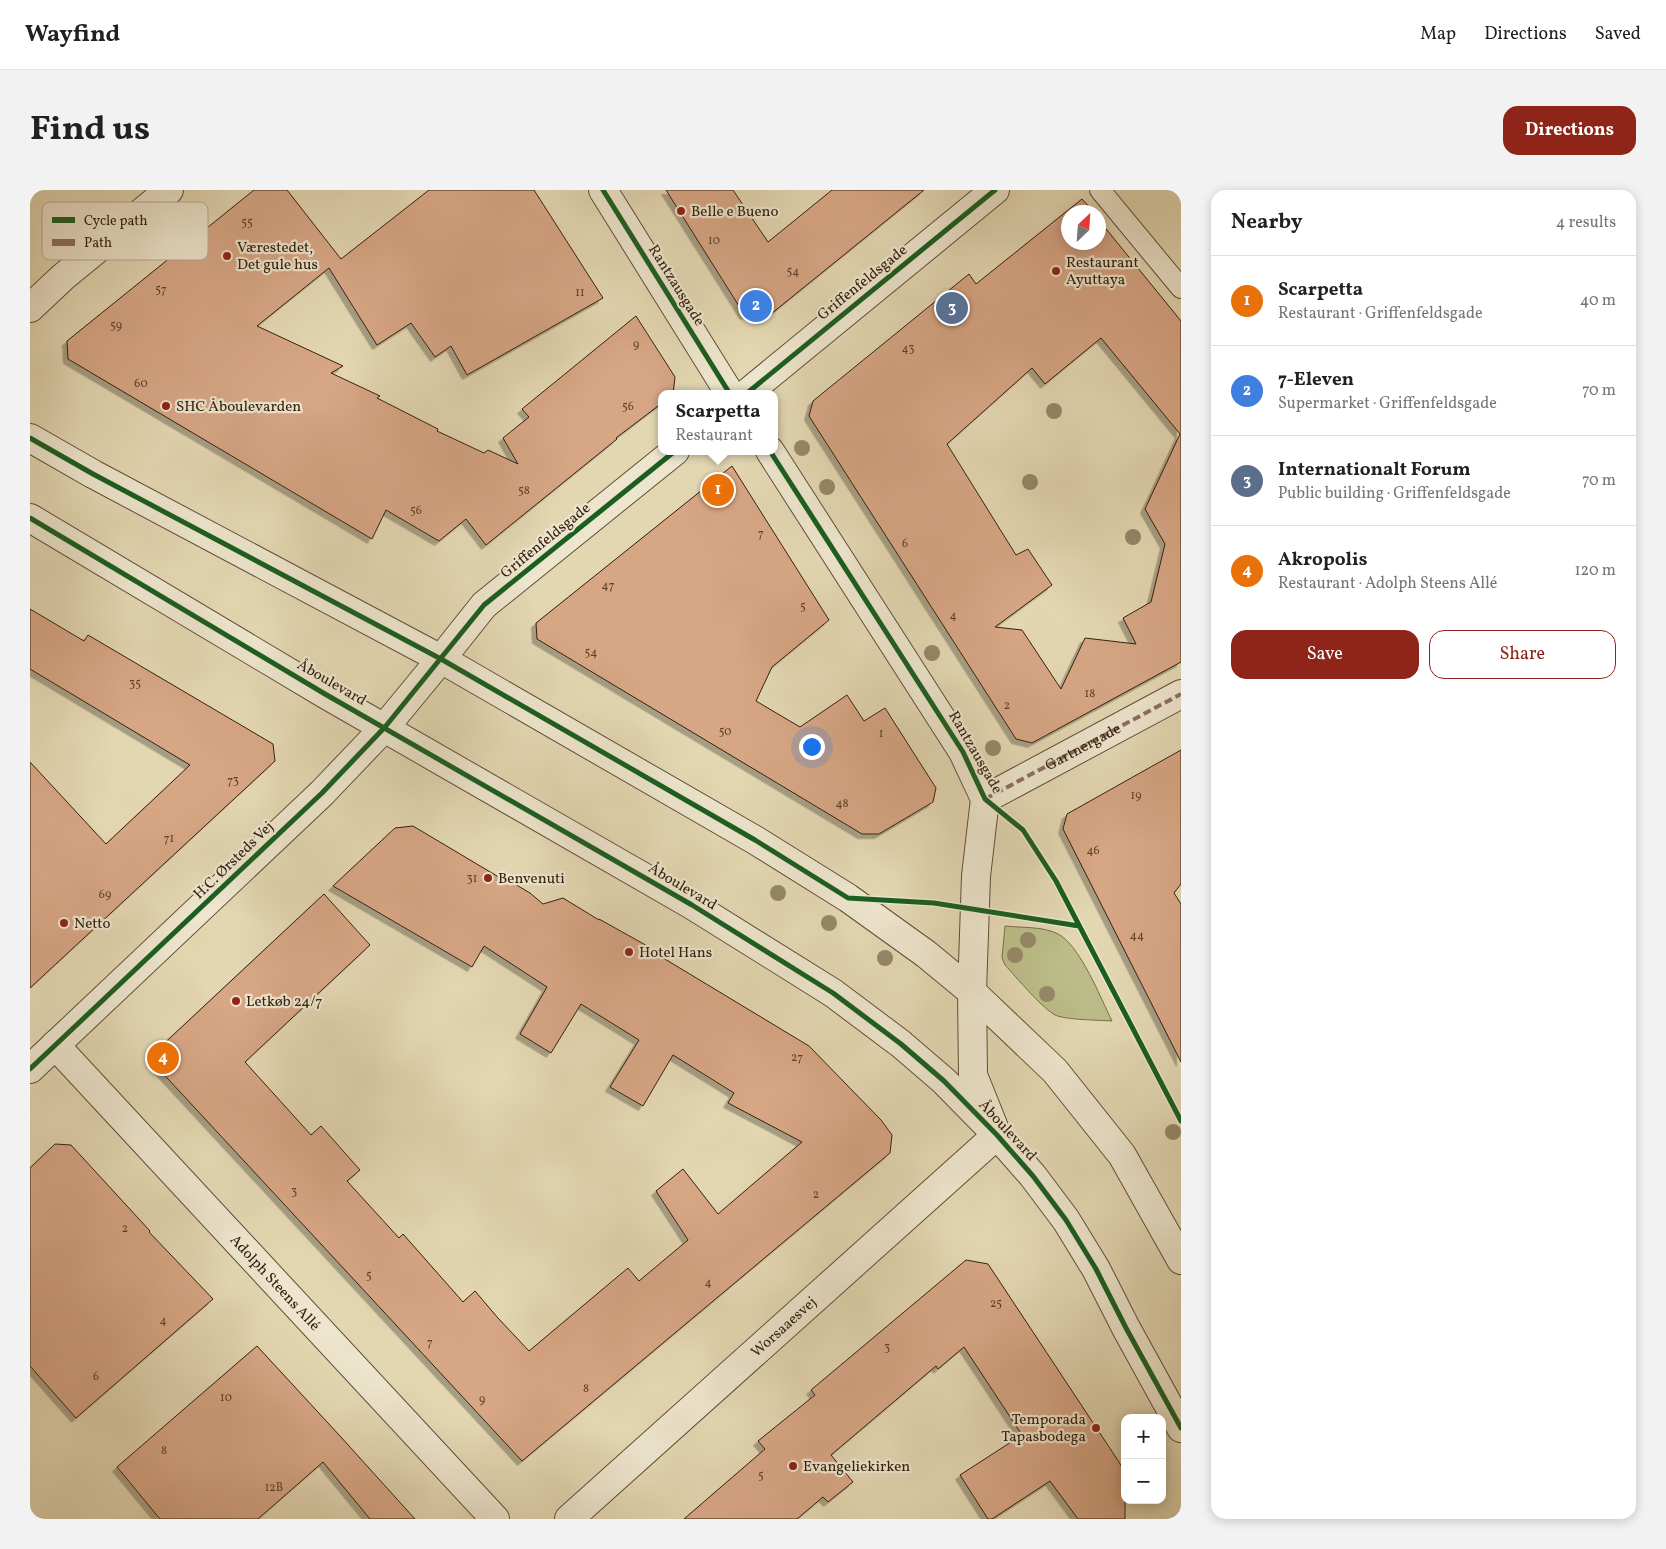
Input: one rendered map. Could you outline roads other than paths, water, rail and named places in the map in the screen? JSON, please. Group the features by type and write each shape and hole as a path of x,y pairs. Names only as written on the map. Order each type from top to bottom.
{"street":[{"path":"154,202 169,190"},
{"name":"Rantzausgade","path":"603,190 728,390"},
{"name":"Griffenfeldsgade","path":"751,390 995,190"},
{"path":"30,308 84,260"},
{"path":"30,438 102,479 441,659 747,836 848,898 926,954 972,992 1055,1071 1122,1155 1181,1260"},
{"name":"Griffenfeldsgade","path":"441,659 484,605 670,455"},
{"name":"Rantzausgade","path":"773,455 963,752 985,799 976,876 972,992 973,1075 997,1135"},
{"name":"Åboulevard","path":"30,518 325,694 692,905 833,993 901,1044 937,1075 997,1135 1034,1176 1066,1220 1096,1269 1181,1428"},
{"name":"H.C. Ørsteds Vej","path":"30,1069 322,792 385,727 441,659"},
{"name":"Gartnergade","path":"985,799 1181,694"},
{"name":"Adolph Steens Allé","path":"55,1045 495,1519"},
{"name":"Worsaaesvej","path":"569,1519 997,1135"}],"lane":[{"path":"1100,190 1179,283"}],"place":[{"name":"Belle e Bueno","path":"681,211"},
{"name":"Værestedet, Det gule hus","path":"227,256"},
{"name":"Restaurant Ayuttaya","path":"1056,271"},
{"name":"7-Eleven","path":"756,306"},
{"name":"Internationalt Forum","path":"952,308"},
{"name":"SHC Åboulevarden","path":"166,406"},
{"name":"Scarpetta","path":"718,490"},
{"name":"Benvenuti","path":"488,878"},
{"name":"Netto","path":"64,923"},
{"name":"Hotel Hans","path":"629,952"},
{"name":"Letkøb 24/7","path":"236,1001"},
{"name":"Akropolis","path":"163,1058"},
{"name":"Temporada Tapasbodega","path":"1096,1428"},
{"name":"Evangeliekirken","path":"793,1466"}]}
